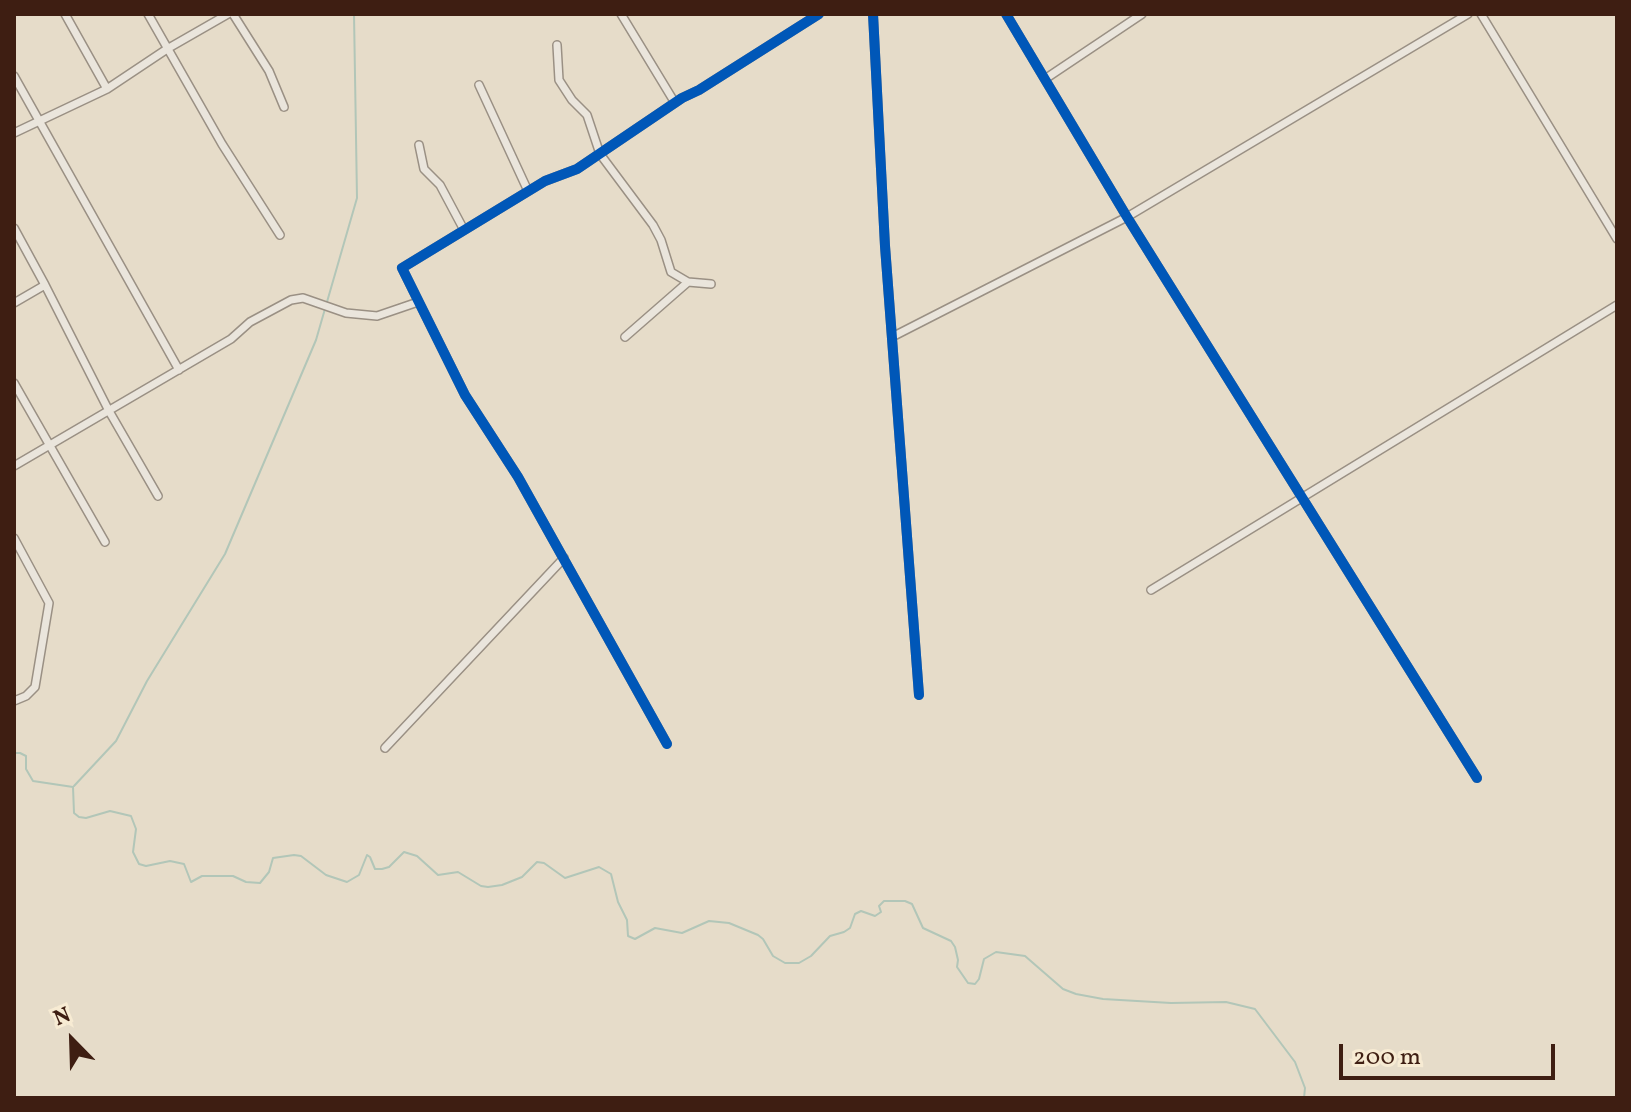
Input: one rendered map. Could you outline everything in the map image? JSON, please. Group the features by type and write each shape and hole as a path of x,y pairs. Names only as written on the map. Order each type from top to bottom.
{"street":[{"path":"65,14 107,89"},
{"path":"148,14 222,144 280,235"},
{"path":"14,133 107,89 167,49 231,14 269,71 284,107"},
{"path":"621,14 675,103"},
{"path":"667,744 518,477 465,395 402,268 545,181 577,169 675,103 819,14"},
{"path":"873,14 892,337 919,695"},
{"path":"1006,14 1127,217 1477,778"},
{"path":"1045,79 1142,14"},
{"path":"892,337 1127,217 1468,14"},
{"path":"1481,14 1617,239"},
{"path":"557,45 559,80 587,115 600,154 653,225 671,272 688,282 711,284"},
{"path":"14,76 179,370"},
{"path":"479,85 528,191"},
{"path":"419,145 424,169 440,185 464,230"},
{"path":"14,228 109,411 158,496"},
{"path":"625,337 688,282"},
{"path":"14,303 45,285"},
{"path":"14,466 231,339 250,322 296,299 303,298 346,313 377,316 418,302"},
{"path":"1151,590 1617,305"},
{"path":"14,383 105,542"},
{"path":"14,538 49,603 35,687 26,696 14,701"},
{"path":"385,748 564,558"}],"waterway":[{"path":"74,786 116,741 147,681 225,554 316,340 357,198 354,14"},
{"path":"14,753 26,756 26,769 33,781 73,787 74,813 79,817 110,811 131,816 136,829 133,852 139,864 146,866 170,861 184,864 191,882 202,876 233,876 246,882 260,883 269,872 273,858 294,855 301,856 326,875 347,882 359,875 367,855 375,869 382,869 389,867 404,852 417,856 438,875 458,872 488,887 522,877 537,862 544,863 565,878 599,867 611,874 618,902 627,920 628,936 635,939 655,928 682,933 709,921 729,923 758,935 773,956 785,963 799,963 811,956 830,936 850,928 855,914 861,911 875,916 881,912 879,906 884,901 905,901 912,904 923,928 951,941 955,947 957,967 968,983 975,984 984,959 996,952 1025,956 1063,989 1076,994 1103,999 1171,1003 1226,1002 1255,1009 1295,1062 1305,1088 1304,1098"}],"cycle path":[{"path":"667,744 518,477 465,395 402,268 545,181 577,169 682,98 819,14"},
{"path":"873,14 885,246 919,695"},
{"path":"1006,14 1127,217 1477,778"}]}
